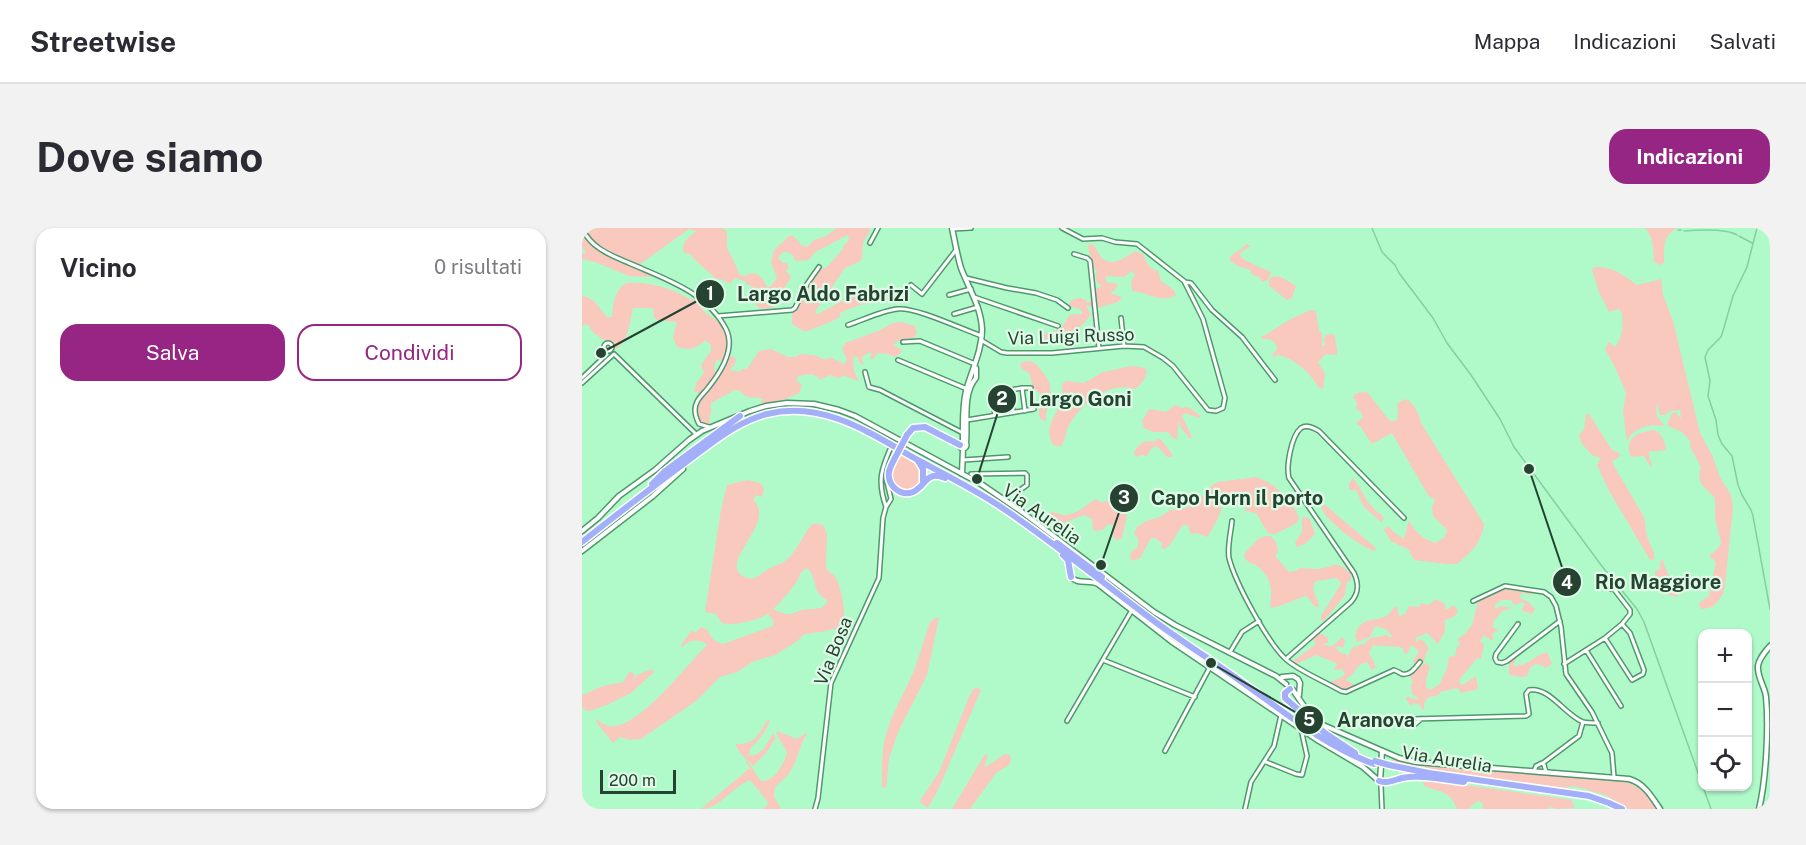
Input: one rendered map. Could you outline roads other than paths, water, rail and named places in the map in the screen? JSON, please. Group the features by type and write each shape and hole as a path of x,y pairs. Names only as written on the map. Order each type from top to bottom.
{"highway":[{"name":"Via Aurelia","path":"582,537 727,428 752,415 792,407 819,409 841,415 961,479 1002,504 1084,562 1162,622 1326,737 1375,762"},
{"name":"Via Aurelia","path":"582,542 721,436 746,421 766,414 794,410 836,417 852,423 987,498 1145,614 1344,751 1388,766 1467,782 1588,800 1613,809"},
{"path":"652,484 664,472 740,416"},
{"path":"942,476 931,477 909,493 901,492 893,487 889,475 897,454 913,428 923,427 963,445"},
{"path":"683,469 699,453"},
{"path":"916,458 942,476 1023,523"},
{"path":"916,458 923,469 922,483"},
{"path":"1048,541 1067,559 1071,577"},
{"path":"1071,577 1073,570 1078,567 1099,579"},
{"path":"1290,688 1285,693 1285,698 1325,733 1354,753"},
{"name":"Via Aurelia","path":"1388,766 1589,796 1622,809"},
{"path":"1380,784 1413,777 1467,782"}],"street":[{"path":"582,228 587,237 601,249 686,289 700,298 718,316 729,337 730,347 719,372 697,401 695,408 699,424 711,427"},
{"path":"870,243 878,228"},
{"path":"963,445 968,398 981,338 981,320 956,250 952,228 971,228"},
{"name":"Via Luigi Russo","path":"848,325 893,310 904,310 918,313 981,338 1004,353 1052,354 1125,346 1145,347 1163,358 1182,375 1208,410 1222,409 1226,403 1225,398 1204,323 1185,282 1137,244 1116,243 1102,238 1084,239 1062,228"},
{"path":"910,285 921,294 956,250"},
{"path":"1074,254 1088,258 1090,261 1100,348"},
{"path":"718,316 792,310 819,267"},
{"path":"966,279 1038,294 1057,300 1068,308"},
{"path":"1185,282 1190,283 1212,310 1242,337 1275,380"},
{"path":"949,295 971,289"},
{"path":"974,297 1058,326"},
{"path":"954,314 978,307"},
{"path":"1121,318 1125,346"},
{"path":"903,342 921,341 976,365"},
{"path":"582,378 601,360 606,350 605,345 609,343 612,345 612,352 582,383"},
{"path":"986,343 987,348"},
{"path":"993,347 996,353"},
{"path":"606,350 612,352 696,434"},
{"path":"898,360 967,389"},
{"path":"865,372 869,388 880,390 963,433"},
{"path":"962,474 967,389 973,377"},
{"path":"1022,388 1025,411"},
{"path":"1013,412 1010,390 1030,388"},
{"path":"992,398 995,415"},
{"path":"582,531 616,499 656,470 696,434 760,408 779,404 810,404 832,408 855,416 962,474 1020,510 1154,612 1276,676 1290,688 1312,717 1323,724 1405,760 1416,762 1629,779 1638,783 1649,793 1660,809"},
{"path":"967,420 1034,409"},
{"path":"1286,659 1351,602 1358,588 1353,572 1289,478 1288,462 1299,431 1303,427 1319,431 1404,518"},
{"name":"Via Bosa","path":"886,507 880,475 892,445"},
{"path":"963,460 1008,457"},
{"path":"582,551 653,496 683,469"},
{"path":"971,474 1025,473 1027,485 1016,493"},
{"name":"Via Bosa","path":"815,809 819,798 831,682 879,578 881,531 886,507 891,499 886,482 889,475"},
{"path":"1232,521 1229,558 1247,600 1279,651 1295,666 1344,692 1395,670 1403,674 1408,673 1419,662"},
{"path":"1071,577 1078,582 1096,583 1169,640 1301,729 1363,767 1380,784"},
{"path":"1473,601 1505,586 1543,592 1554,602 1560,621 1567,676 1598,723 1613,756 1614,777"},
{"path":"1564,664 1605,638 1630,614 1630,610 1613,588 1611,589"},
{"path":"1067,721 1132,610"},
{"path":"1230,652 1242,632 1259,621"},
{"path":"1518,624 1495,656 1497,662 1507,661 1560,621"},
{"path":"1605,638 1632,681 1643,674 1644,670 1630,634 1622,624"},
{"path":"1759,809 1766,737 1766,701 1758,665 1770,646"},
{"path":"1586,651 1621,706"},
{"path":"1103,660 1195,697"},
{"path":"1165,751 1210,667"},
{"path":"1276,676 1289,678 1295,676 1298,679 1302,704"},
{"path":"1289,678 1290,688"},
{"path":"1290,688 1299,687"},
{"path":"1421,719 1526,716 1530,710 1526,699 1527,693 1534,689 1545,693 1583,722 1598,723"},
{"path":"1245,809 1251,782 1266,762 1275,744 1281,715"},
{"path":"1534,771 1536,766 1579,736 1583,722"},
{"path":"1266,762 1302,775 1307,750 1301,729"},
{"path":"1382,809 1380,784 1383,751"},
{"path":"1543,763 1546,772"}],"waterway":[{"path":"1372,228 1382,252 1395,265 1433,318 1447,343 1500,419 1514,447 1601,565 1637,609 1644,622 1711,809"},
{"path":"1757,228 1747,267 1733,296 1721,337 1708,350 1705,357 1710,381 1708,396 1718,435 1732,456 1738,485 1753,516 1770,609"},
{"path":"1684,231 1719,230 1737,235"},
{"path":"1739,236 1752,243"}],"place":[{"name":"Largo Aldo Fabrizi","path":"601,353"},
{"name":"Rio Maggiore","path":"1529,469"},
{"name":"Largo Goni","path":"977,479"},
{"name":"Capo Horn il porto","path":"1101,565"},
{"name":"Aranova","path":"1211,663"}]}
